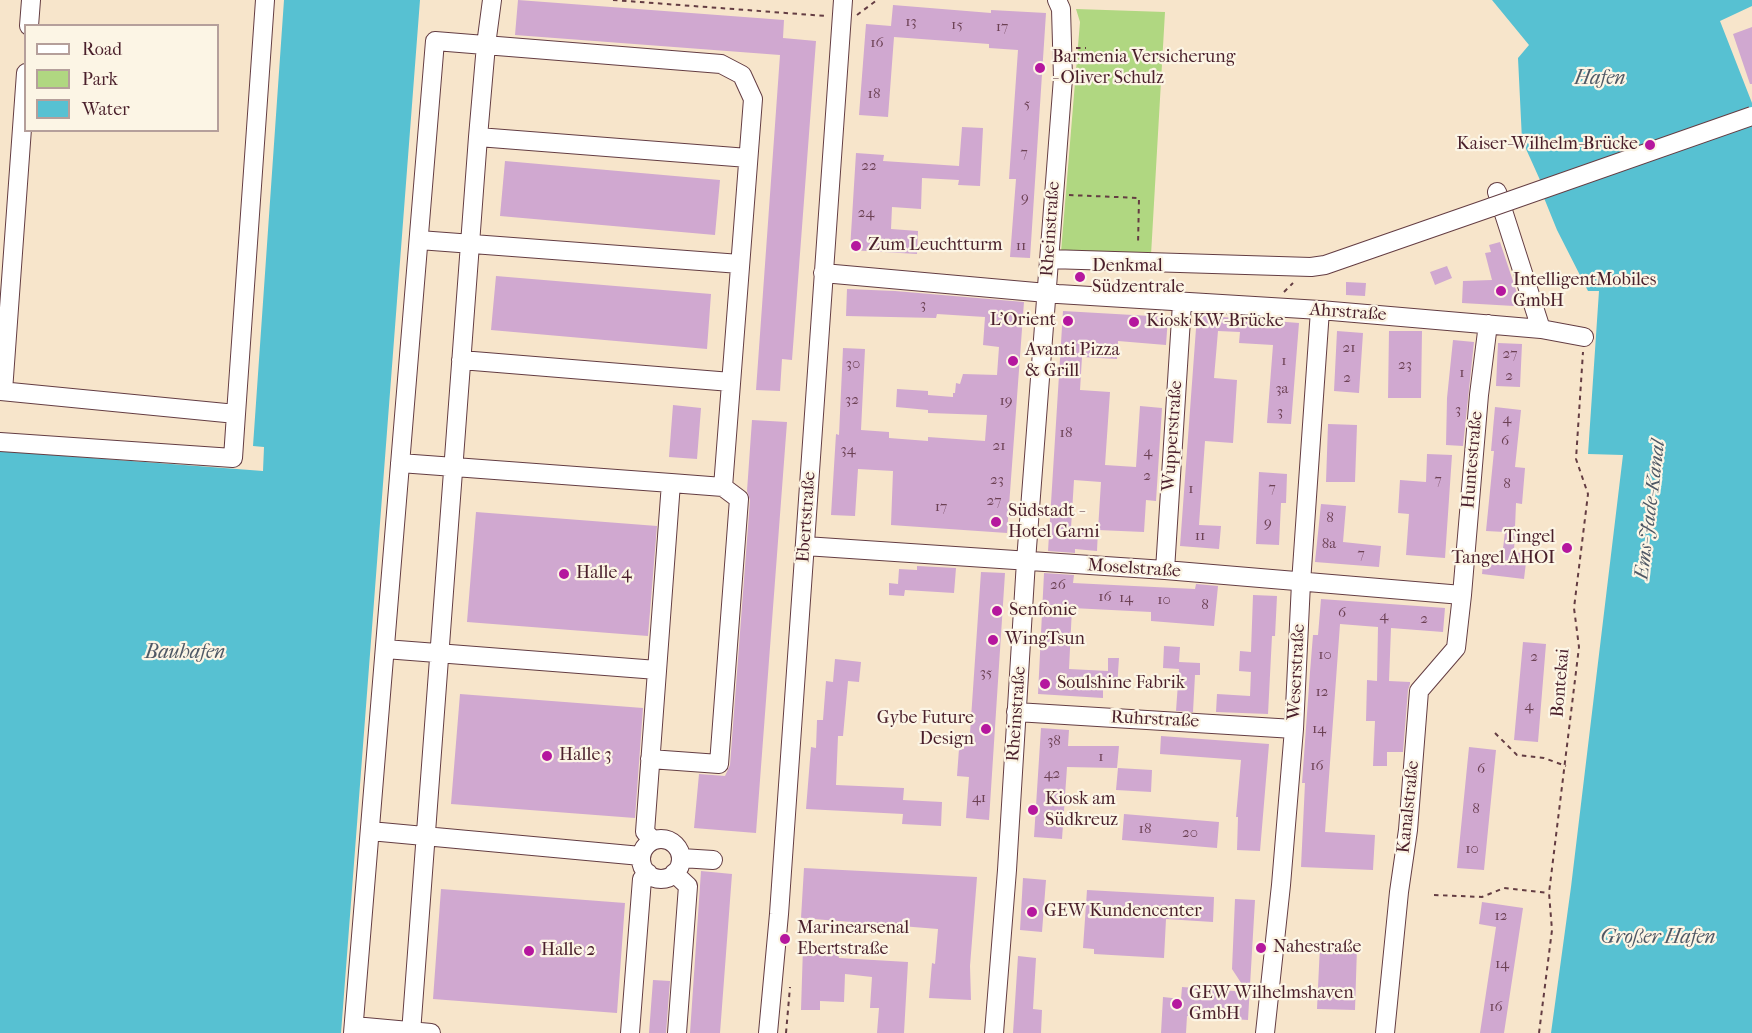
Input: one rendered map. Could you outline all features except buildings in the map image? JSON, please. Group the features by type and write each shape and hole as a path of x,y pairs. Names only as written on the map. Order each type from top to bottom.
{"street":[{"path":"29,24 31,0"},
{"path":"0,442 233,458 265,0"},
{"path":"411,1032 478,137 492,0"},
{"name":"Rheinstraße","path":"994,1033 1007,870 1026,561 1063,78 1061,9 1057,0"},
{"name":"Ebertstraße","path":"768,1033 779,914 823,273 846,12"},
{"path":"431,1033 353,1030 435,41 721,64 742,75 753,99 723,487"},
{"path":"24,100 2,391 236,414"},
{"path":"1049,259 1311,267 1325,265 1494,199 1752,116"},
{"path":"478,137 748,158"},
{"path":"1494,199 1541,329"},
{"path":"419,240 740,264"},
{"name":"Ahrstraße","path":"823,273 1047,293 1320,310 1488,324 1541,329 1584,337"},
{"name":"Wupperstraße","path":"1165,570 1182,303"},
{"name":"Weserstraße","path":"1265,1033 1281,885 1294,729 1301,583 1320,310"},
{"name":"Huntestraße","path":"1462,595 1479,395 1488,324"},
{"path":"461,360 731,382"},
{"path":"400,463 723,487 739,499 718,764 650,759"},
{"path":"653,840 645,832 670,483"},
{"name":"Moselstraße","path":"805,546 1165,570 1462,595"},
{"name":"Kanalstraße","path":"1385,1033 1399,892 1408,830 1419,691 1456,648 1462,595"},
{"path":"385,649 657,670"},
{"name":"Ruhrstraße","path":"1017,712 1294,729"},
{"path":"370,831 426,836 644,865 658,878 669,877 677,866 713,860"},
{"path":"630,1033 645,847 653,840 660,839 672,842 676,846 677,866 688,886 676,1033"}],"path":[{"path":"613,0 846,12 877,0"},
{"path":"1077,48 1086,48"},
{"path":"1074,71 1085,71 1085,76"},
{"path":"1066,195 1139,198 1137,253"},
{"name":"Bontekai","path":"1539,1033 1552,930 1549,893 1579,647 1574,608 1588,494 1576,459 1584,337"},
{"path":"1495,733 1517,755 1544,758 1566,766"},
{"path":"1434,895 1482,897 1504,888 1549,893"}],"green space":[{"path":"1076,9 1165,12 1151,255 1061,252 1080,22"}],"water":[{"name":"Bauhafen","path":"284,0 420,0 341,1033 0,1033 0,451 263,471 264,447 253,446"},
{"name":"Großer Hafen","path":"1492,0 1752,0 1752,6 1720,21 1752,103 1752,1033 1551,1033 1623,455 1588,454 1599,291 1588,291 1557,230 1542,193 1540,180 1522,140 1518,58 1529,45"}],"place":[{"name":"Barmenia Versicherung - Oliver Schulz","path":"1040,68"},
{"name":"Kaiser-Wilhelm-Brücke","path":"1650,145"},
{"name":"Zum Leuchtturm","path":"856,246"},
{"name":"Denkmal Südzentrale","path":"1080,277"},
{"name":"IntelligentMobiles GmbH","path":"1501,291"},
{"name":"L'Orient","path":"1068,321"},
{"name":"Kiosk KW-Brücke","path":"1134,322"},
{"name":"Avanti Pizza & Grill","path":"1013,361"},
{"name":"Südstadt - Hotel Garni","path":"996,522"},
{"name":"Tingel Tangel AHOI","path":"1567,548"},
{"name":"Halle 4","path":"564,574"},
{"name":"Senfonie","path":"997,611"},
{"name":"WingTsun","path":"993,640"},
{"name":"Soulshine Fabrik","path":"1045,684"},
{"name":"Gybe Future Design","path":"986,729"},
{"name":"Halle 3","path":"547,756"},
{"name":"Kiosk am Südkreuz","path":"1033,810"},
{"name":"GEW Kundencenter","path":"1032,912"},
{"name":"Marinearsenal Ebertstraße","path":"785,939"},
{"name":"Nahestraße","path":"1261,948"},
{"name":"Halle 2","path":"529,951"},
{"name":"GEW Wilhelmshaven GmbH","path":"1177,1004"}],"water label":[{"name":"Hafen","path":"1600,79"},
{"name":"Ems-Jade-Kanal","path":"1651,510"}]}
